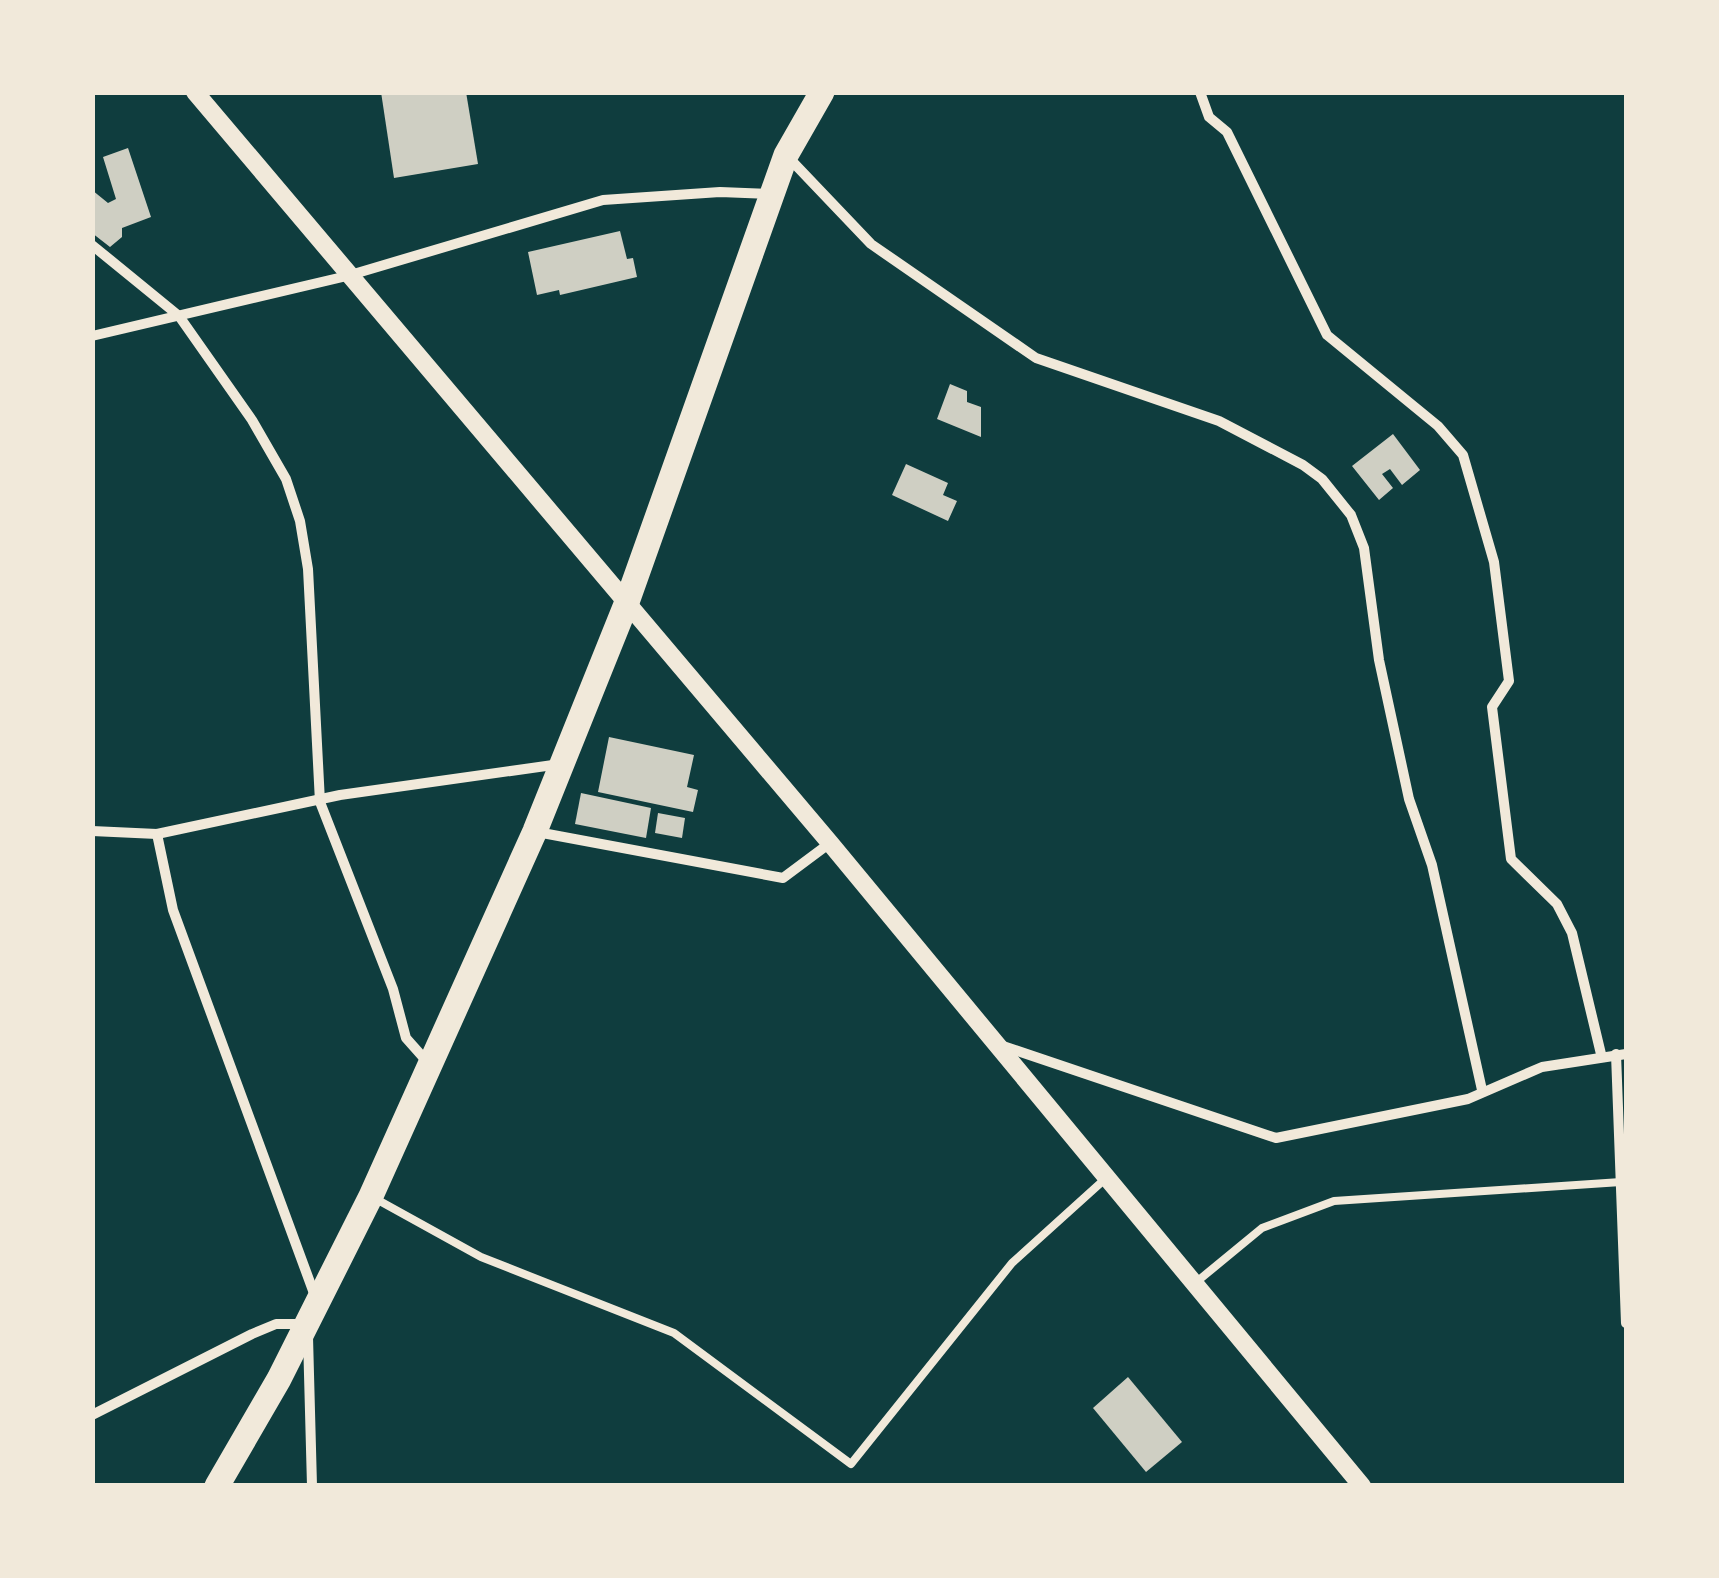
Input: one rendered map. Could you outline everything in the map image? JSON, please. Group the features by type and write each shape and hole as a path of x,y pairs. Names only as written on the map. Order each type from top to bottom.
{"main road":[{"path":"217,1486 313,1314 371,1196 535,832 627,602 786,155 822,92"}],"street":[{"path":"196,92 347,276 830,844 1362,1486"},
{"path":"1200,92 1209,117 1228,132 1327,335 1438,426 1463,455 1494,562 1509,681 1492,706 1511,858 1557,904 1572,933 1601,1054"},
{"path":"786,155 871,244 1022,350 1219,421 1313,472 1351,515 1364,548 1379,660 1409,798 1432,865 1482,1090"},
{"path":"92,336 347,276 603,200 720,192 771,194"},
{"path":"92,245 179,316 286,479 300,521 308,569 320,802 393,989 406,1038 430,1066"},
{"path":"92,830 157,834 320,802 340,794 563,764"},
{"path":"535,832 782,878 830,844"},
{"path":"157,834 174,910 313,1314 312,1486"},
{"path":"991,1042 1276,1138 1468,1099 1542,1067 1601,1054 1621,1054 1626,1322"},
{"path":"92,1415 252,1334 313,1314"}],"lane":[{"path":"371,1196 481,1256 674,1333 851,1464 1012,1263 1106,1179"},
{"path":"1194,1284 1262,1228 1334,1202 1621,1182"}],"building":[{"path":"381,92 466,92 478,164 394,178"},
{"path":"128,148 151,217 122,228 122,237 110,247 92,233 92,190 108,203 116,199 103,157"},
{"path":"620,231 627,259 633,258 637,277 560,295 559,290 537,295 528,252"},
{"path":"950,384 967,391 967,402 981,407 981,437 937,419"},
{"path":"1393,434 1420,470 1402,485 1390,469 1382,474 1393,488 1379,500 1352,466"},
{"path":"906,464 948,483 943,495 957,501 948,521 892,495"},
{"path":"609,737 694,755 687,787 698,790 693,812 598,792"},
{"path":"581,793 651,808 646,838 575,824"},
{"path":"658,813 685,818 682,838 655,833"},
{"path":"1128,1377 1182,1442 1146,1472 1093,1408"}]}
